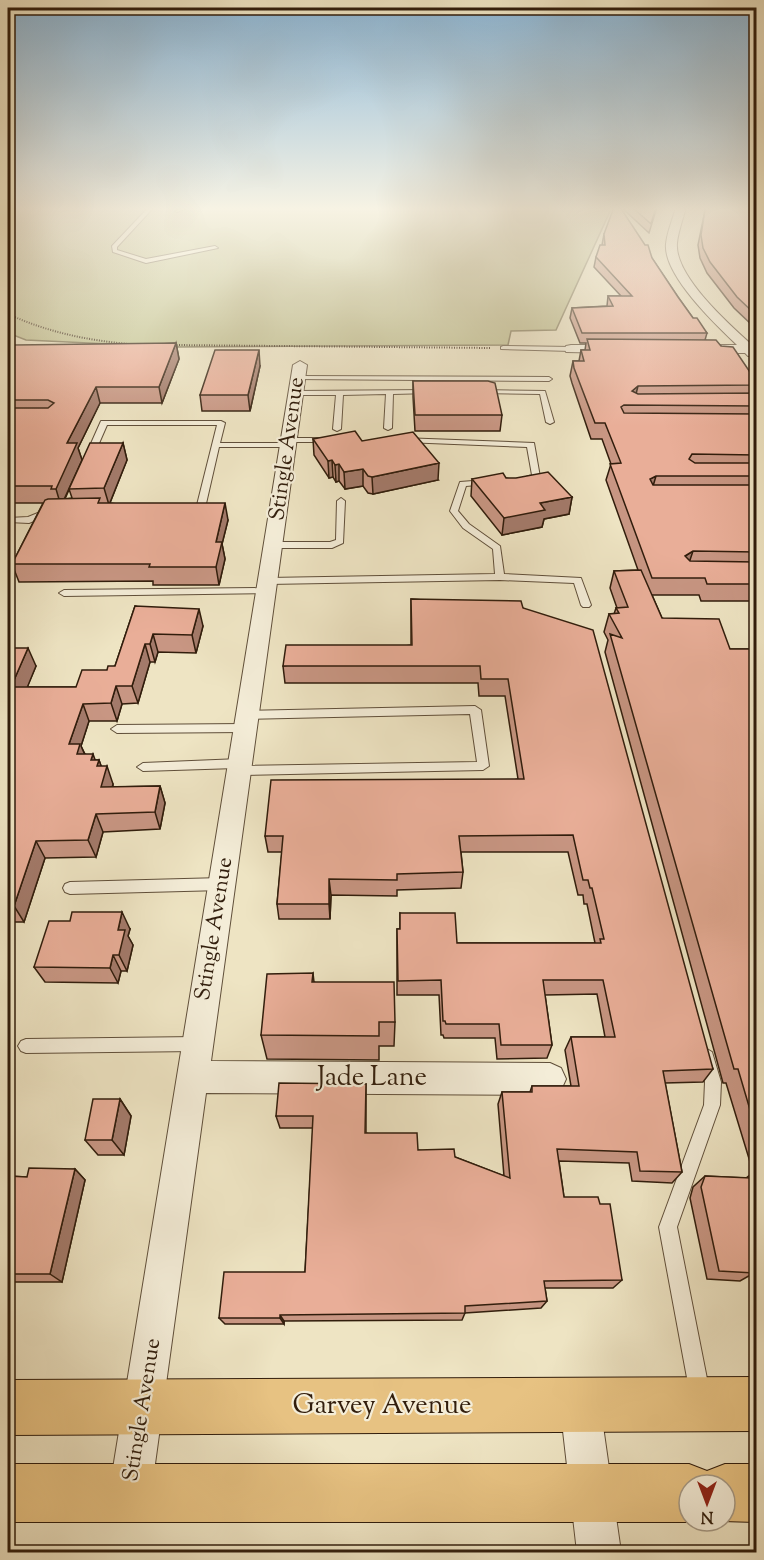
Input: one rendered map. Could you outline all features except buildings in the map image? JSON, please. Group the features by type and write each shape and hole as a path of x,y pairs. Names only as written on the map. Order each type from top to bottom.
{"main road":[{"name":"Garvey Avenue","path":"8,1408 756,1404"},
{"path":"8,1493 677,1493"},
{"path":"737,1493 756,1493"}],"street":[{"path":"686,280 708,311 754,352"},
{"path":"571,349 629,349"},
{"path":"688,349 754,352"},
{"name":"Stingle Avenue","path":"130,1493 298,379"},
{"name":"Jade Lane","path":"193,1077 550,1079"},
{"path":"580,1405 599,1552"}],"lane":[{"path":"503,348 571,349"},
{"path":"298,379 549,379"},
{"path":"298,379 340,392 437,392"},
{"path":"338,429 340,392"},
{"path":"388,428 390,392"},
{"path":"472,392 543,392 550,422"},
{"path":"85,467 104,423 221,423 201,508 178,508"},
{"path":"216,445 342,440"},
{"path":"396,440 531,445 536,477 515,479"},
{"path":"494,481 463,484 454,511 466,526 497,548 500,577"},
{"path":"274,545 332,545 340,541 341,501"},
{"path":"8,520 28,520 52,510 59,510"},
{"path":"64,593 500,577 578,580 586,605"},
{"path":"117,729 475,710 483,766 143,767"},
{"path":"70,888 222,884"},
{"path":"26,1046 198,1044"},
{"path":"702,1404 668,1227 712,1105 713,1082 704,1047"}],"path":[{"path":"8,314 40,330 90,340 132,345"},
{"path":"174,345 503,348"}],"green space":[{"path":"8,280 579,280 556,330 511,331 508,345 172,347 26,340 8,333"}]}
